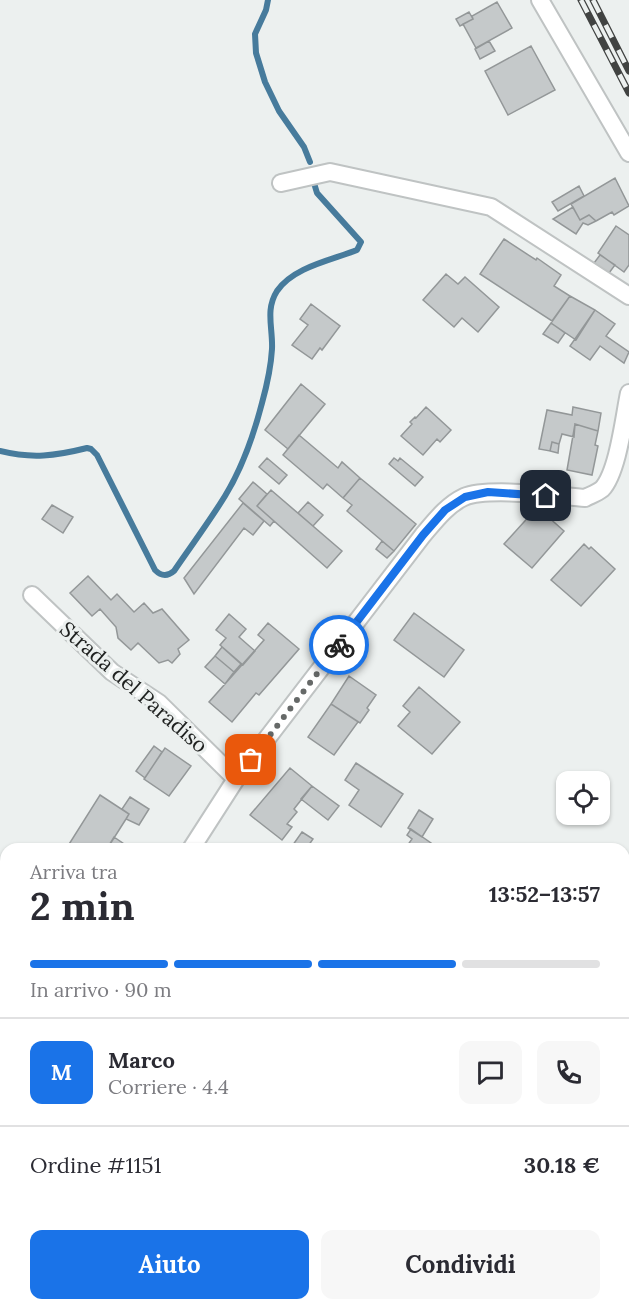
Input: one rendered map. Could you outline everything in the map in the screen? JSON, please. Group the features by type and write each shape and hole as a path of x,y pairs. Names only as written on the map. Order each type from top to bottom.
{"street":[{"path":"540,0 629,153"},
{"path":"280,183 330,172 491,207 629,296"},
{"path":"195,843 236,779 423,535 445,510 465,497 488,492 585,498 604,487 618,452 629,393"},
{"name":"Strada del Paradiso","path":"32,595 112,672 159,704 236,779"}],"building":[{"path":"497,2 512,28 476,48 463,24 473,19 472,16"},
{"path":"469,12 473,19 460,26 456,19"},
{"path":"489,41 495,51 480,59 475,49"},
{"path":"531,46 555,90 508,115 485,71"},
{"path":"615,178 629,206 614,215 612,212 596,221 589,215 580,220 571,204"},
{"path":"579,186 584,196 558,211 552,202"},
{"path":"573,207 580,220 589,215 596,221 588,225 583,223 576,234 553,219"},
{"path":"616,226 629,235 629,265 624,272 598,253"},
{"path":"504,239 561,275 554,286 570,296 552,321 480,274"},
{"path":"600,255 615,265 609,273 594,263"},
{"path":"446,274 458,284 465,277 499,307 478,332 462,318 454,327 423,300"},
{"path":"570,296 595,310 576,340 551,323"},
{"path":"311,304 340,326 322,350 320,348 312,359 292,345 308,325 300,319"},
{"path":"595,310 615,324 606,336 629,352 624,363 600,346 590,360 570,346"},
{"path":"551,323 565,333 558,343 543,334"},
{"path":"301,384 325,404 288,449 265,430"},
{"path":"426,407 451,430 440,442 437,439 423,455 401,436 412,424 410,422"},
{"path":"573,407 601,413 598,431 575,424 574,437 562,434 559,444 552,442 550,451 539,449 547,410 572,415"},
{"path":"575,424 598,431 595,445 598,446 592,475 567,470"},
{"path":"299,435 338,468 342,462 360,478 343,498 327,484 323,489 283,455"},
{"path":"552,442 559,444 558,453 550,451"},
{"path":"267,458 287,475 279,484 259,467"},
{"path":"394,458 398,461 400,458 423,477 415,486 389,464"},
{"path":"360,478 416,524 394,551 347,511 352,505 343,498"},
{"path":"253,482 267,494 257,506 274,521 270,526 239,499"},
{"path":"271,490 342,551 327,568 257,506"},
{"path":"308,502 323,515 313,526 298,513"},
{"path":"243,503 264,521 253,535 244,528 194,594 184,578"},
{"path":"52,505 73,517 63,533 42,519"},
{"path":"533,512 541,519 547,516 564,531 532,568 504,544"},
{"path":"382,541 394,551 387,558 376,549"},
{"path":"584,544 589,549 591,547 615,569 581,606 551,580"},
{"path":"88,576 111,600 117,594 134,612 144,603 153,613 162,609 189,640 178,649 180,654 172,663 168,660 159,663 138,643 131,650 118,638 116,627 100,609 92,616 70,593"},
{"path":"414,613 464,650 444,677 394,640"},
{"path":"229,614 246,629 239,637 255,651 243,665 220,645 226,638 216,630"},
{"path":"268,623 299,649 259,695 256,693 232,722 209,702 264,640 258,635"},
{"path":"222,647 241,664 234,672 215,656"},
{"path":"215,656 234,672 225,684 205,667"},
{"path":"349,676 376,695 360,723 331,704"},
{"path":"419,687 460,722 432,754 398,726 410,712 403,706"},
{"path":"331,704 358,722 334,755 308,737"},
{"path":"154,746 162,752 145,778 136,771"},
{"path":"165,748 191,766 169,796 144,779"},
{"path":"356,763 403,794 381,827 349,805 359,790 345,780"},
{"path":"290,768 312,786 294,809 297,812 287,824 292,827 282,840 250,815"},
{"path":"312,786 339,806 328,820 301,799"},
{"path":"100,795 129,814 111,843 70,843"},
{"path":"130,797 149,809 139,825 126,819 129,814 122,809"},
{"path":"419,810 433,819 422,837 408,828"},
{"path":"411,829 431,843 409,843 412,839 407,835"},
{"path":"302,832 313,839 310,843 294,843"},
{"path":"114,837 123,843 110,843"}],"waterway":[{"path":"268,0 255,34 256,53 265,82 279,111 304,147 310,162"},
{"path":"0,451 44,456 91,449 97,455 155,570 164,575 174,571 225,496 247,451 259,415 268,376 272,349 270,312 273,298 284,283 293,276 314,265 357,250 361,242 317,193 314,183"}],"railway":[{"path":"581,0 629,93"},
{"path":"593,0 629,71"}],"way so far":[{"path":"251,760 339,645"}],"route":[{"path":"339,645 423,535 445,510 465,497 488,492 546,496"}]}
